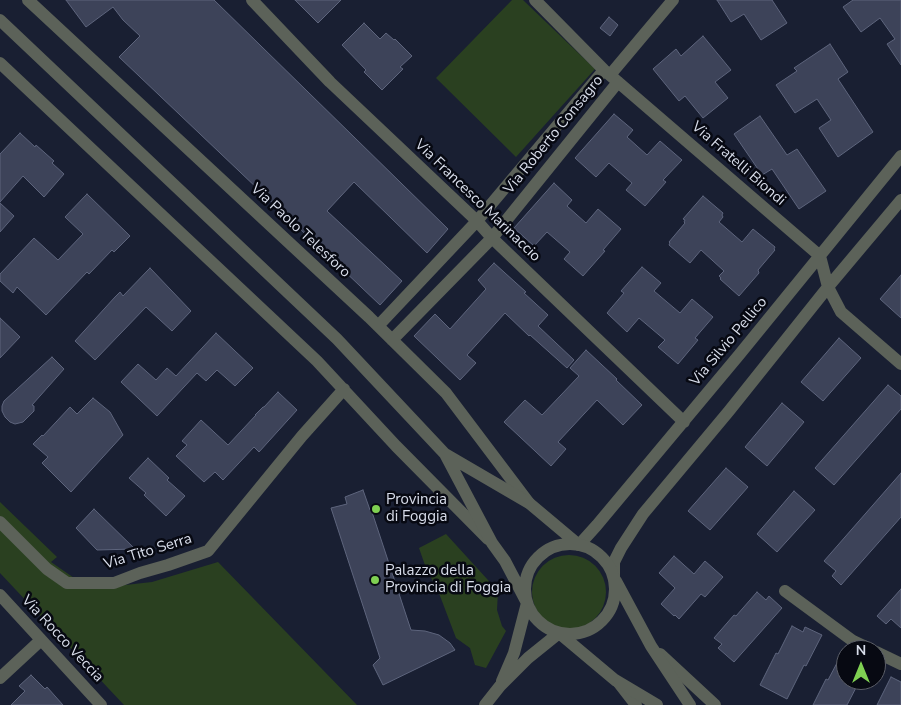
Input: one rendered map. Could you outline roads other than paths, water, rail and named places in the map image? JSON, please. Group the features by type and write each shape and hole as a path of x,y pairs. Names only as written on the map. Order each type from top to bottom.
{"street":[{"name":"Via Paolo Telesforo","path":"28,0 378,326 446,393 529,503"},
{"name":"Via Francesco Marinaccio","path":"252,0 330,82 477,221 492,238 684,422"},
{"name":"Via Fratelli Biondi","path":"535,0 611,76 820,256"},
{"name":"Via Roberto Consagro","path":"392,340 492,238 611,76 673,0"},
{"name":"Via Paolo Telesforo","path":"0,20 337,339 445,454 492,543 505,561 527,603"},
{"name":"Via Paolo Telesforo","path":"0,63 317,361 396,446 492,543"},
{"name":"Via Roberto Consagro","path":"378,326 611,76"},
{"name":"Via Silvio Pellico","path":"579,545 684,422 901,156"},
{"path":"690,705 651,646 614,579 614,562 643,514 723,419 828,287 901,200"},
{"path":"820,256 828,287 841,312 901,364"},
{"name":"Via Tito Serra","path":"0,522 47,569 67,583 114,583 208,551 302,436 344,389"},
{"name":"Via Paolo Telesforo","path":"445,454 529,503 579,545"},
{"path":"485,705 500,686 528,658 559,633 573,634 590,630 598,625 611,610 616,590 611,570 593,550 579,545 566,544 542,554 530,568 525,593 527,603 533,615 545,627 559,633 615,680 657,705"},
{"path":"785,591 852,640"},
{"name":"Via Rocco Veccia","path":"0,595 101,705"},
{"path":"500,686 514,653 527,603"},
{"path":"0,678 41,640"},
{"path":"651,646 715,705"},
{"path":"886,657 901,664"},
{"path":"615,680 636,705"}],"place":[{"name":"Provincia di Foggia","path":"376,509"},
{"name":"Palazzo della Provincia di Foggia","path":"375,580"}]}
